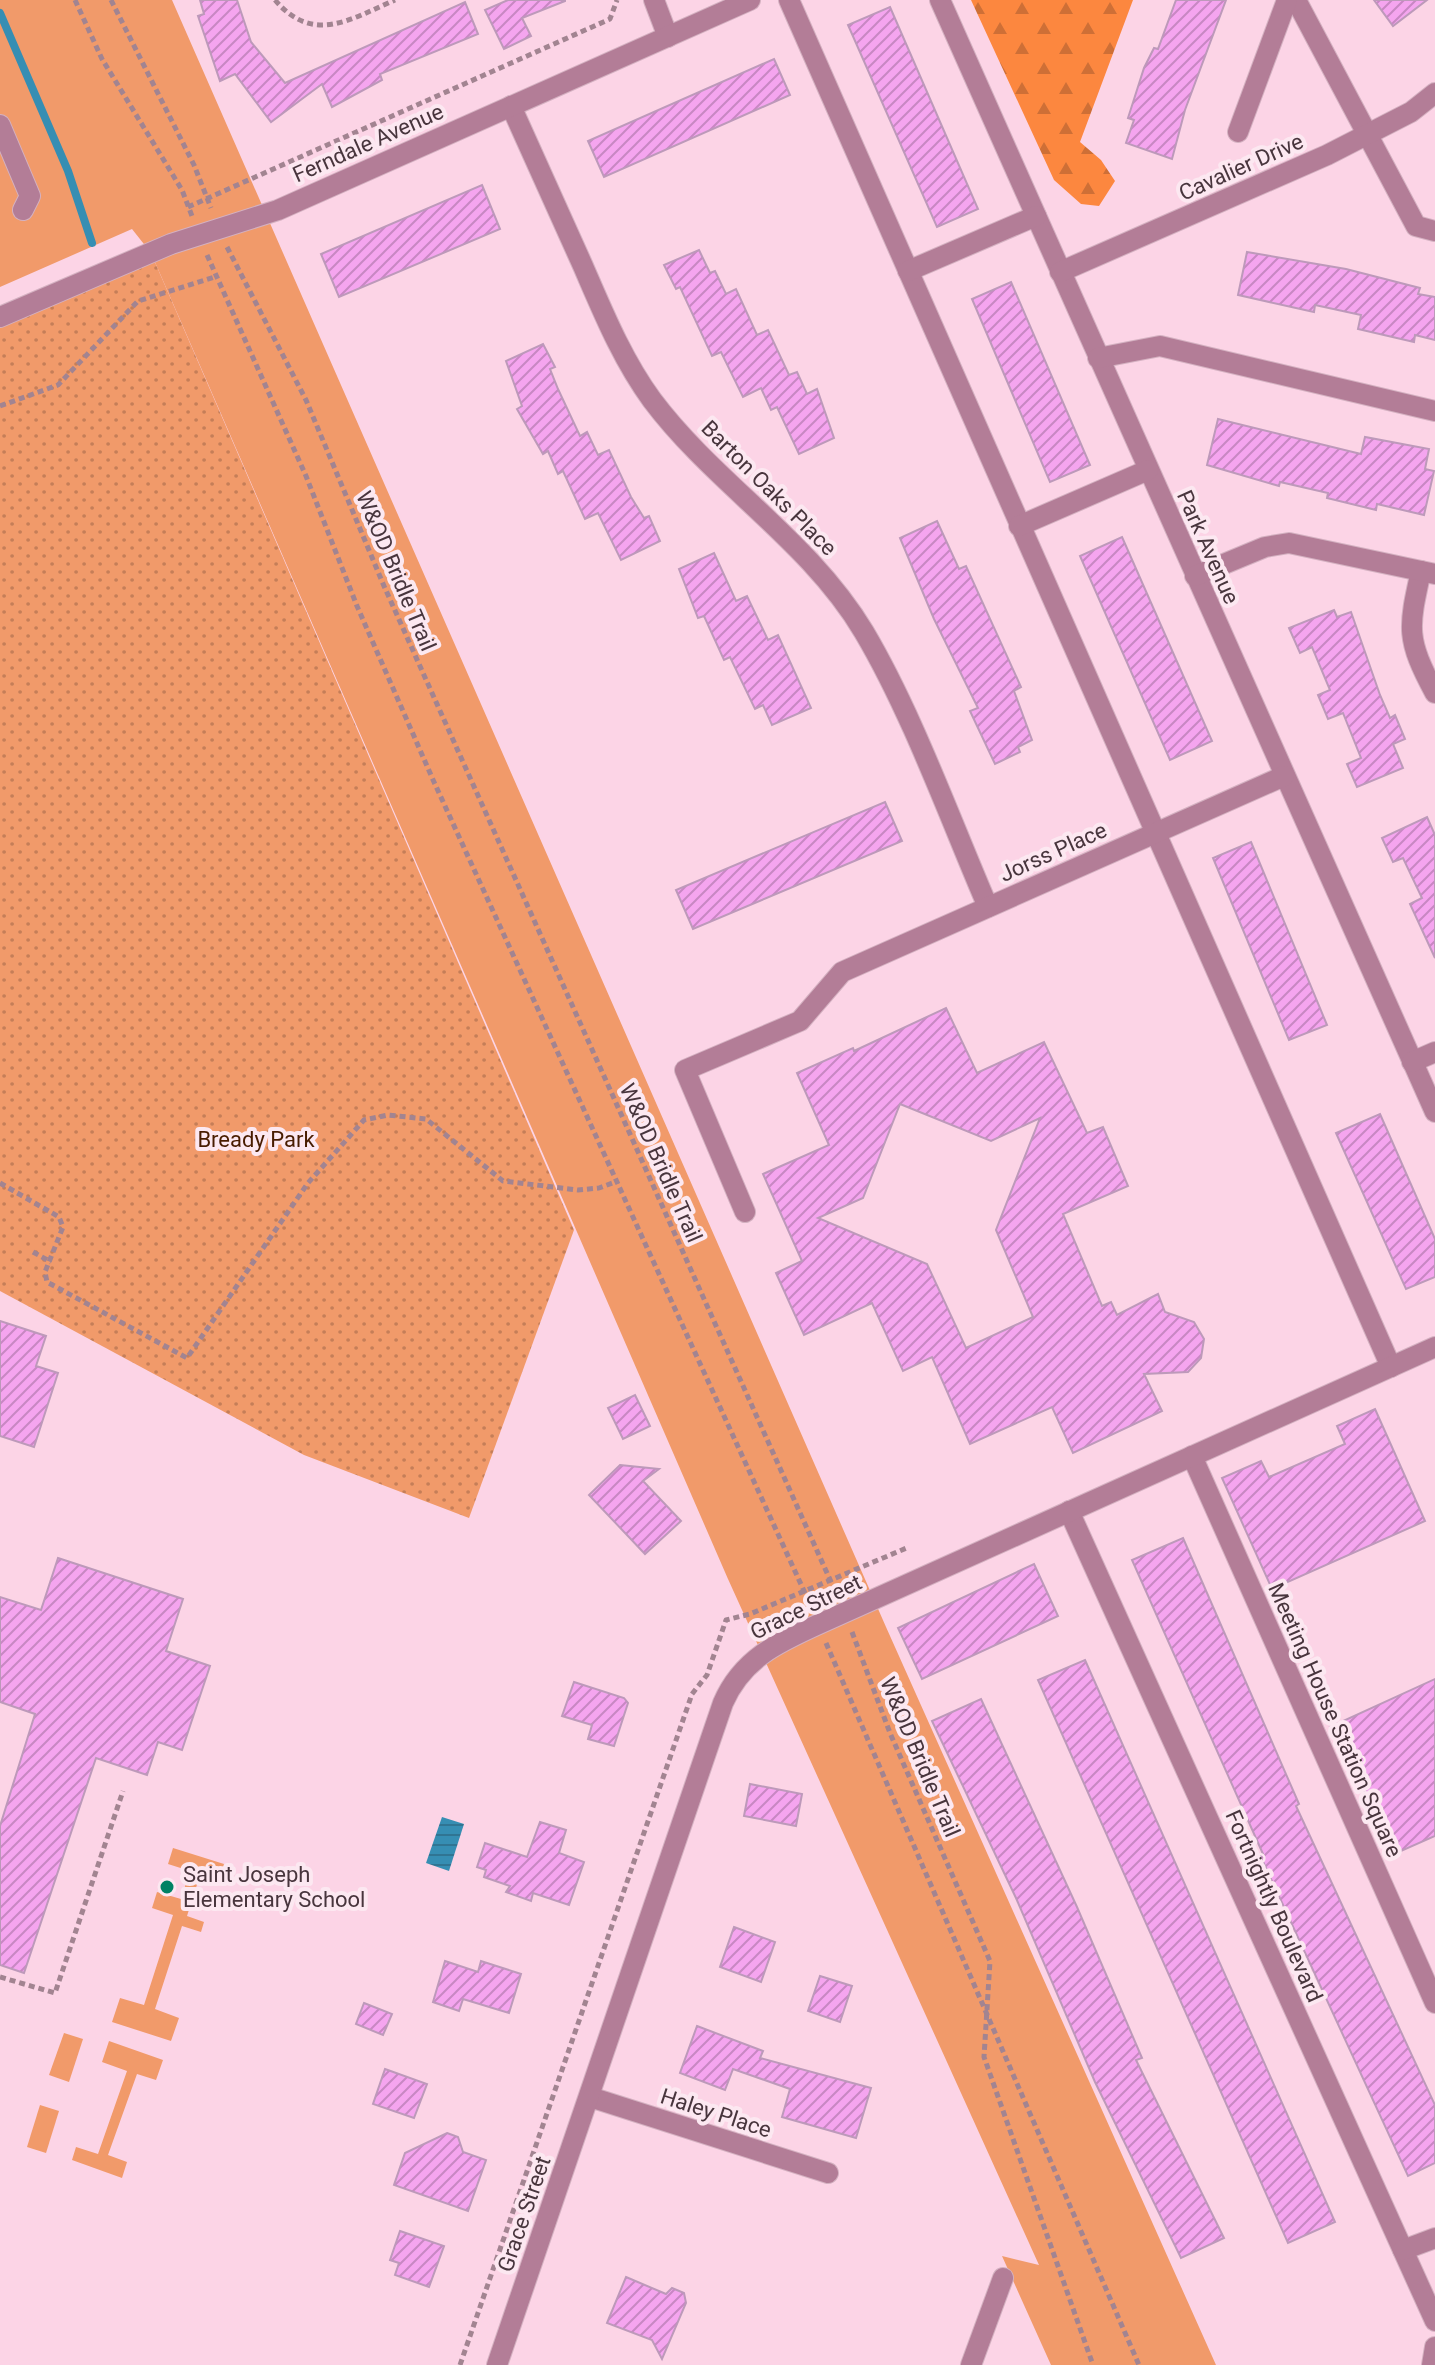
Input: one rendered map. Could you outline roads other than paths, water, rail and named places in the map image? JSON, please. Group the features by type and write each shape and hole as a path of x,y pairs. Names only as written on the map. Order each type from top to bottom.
{"street":[{"path":"654,0 668,37"},
{"name":"Ferndale Avenue","path":"0,317 171,244 278,210 750,0"},
{"path":"789,0 1391,1367"},
{"name":"Park Avenue","path":"940,0 1435,1112"},
{"path":"1238,132 1287,0"},
{"path":"1296,0 1416,226 1435,231"},
{"name":"Cavalier Drive","path":"1060,272 1366,135 1411,112 1435,93"},
{"name":"Barton Oaks Place","path":"511,106 611,331 636,377 698,453 797,546 864,631 891,683 988,907"},
{"path":"0,125 30,196 23,210"},
{"path":"908,271 1036,216"},
{"path":"1098,358 1160,346 1435,411"},
{"path":"1019,526 1148,470"},
{"path":"1195,576 1265,547 1289,543 1428,573 1409,622 1412,641 1435,693"},
{"name":"Jorss Place","path":"745,1212 685,1070 800,1021 842,972 1284,776"},
{"path":"1412,1062 1435,1052"},
{"name":"Grace Street","path":"497,2365 729,1688 746,1665 767,1648 819,1624 1435,1347"},
{"name":"Meeting House Station Square","path":"1192,1456 1435,2003"},
{"name":"Fortnightly Boulevard","path":"1069,1511 1435,2321"},
{"name":"Haley Place","path":"590,2097 828,2173"},
{"path":"1403,2250 1435,2238"},
{"path":"971,2365 1003,2278"},
{"path":"1432,2365 1435,2347"}],"water":[{"path":"442,1817 464,1824 449,1871 426,1863"}],"waterway":[{"path":"0,13 68,171 92,243"}],"place":[{"name":"Saint Joseph Elementary School","path":"167,1887"}],"park label":[{"name":"Bready Park","path":"256,1139"}]}
